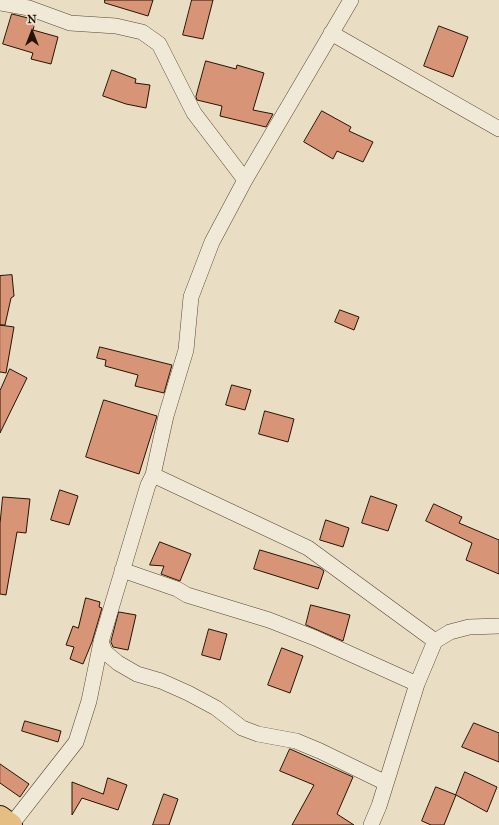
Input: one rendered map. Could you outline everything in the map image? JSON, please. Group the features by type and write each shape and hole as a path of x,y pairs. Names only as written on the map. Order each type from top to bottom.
{"highway":[{"path":"0,817 11,825"}],"street":[{"path":"11,825 76,742 89,701 101,642 148,485 153,476 166,416 186,350 191,297 212,242 245,180 351,0"},
{"path":"0,3 30,8 70,23 116,26 142,32 159,44 194,113 245,180"},
{"path":"331,33 499,129"},
{"path":"153,476 308,548 435,641"},
{"path":"122,570 158,582 187,595 269,620 315,638 417,684"},
{"path":"371,825 386,783 417,684 435,641 450,632 469,627 499,626"},
{"path":"101,642 105,652 118,663 137,674 161,681 188,693 216,708 242,728 258,734 296,741 386,783"}],"building":[{"path":"105,0 153,0 148,16 105,3"},
{"path":"192,0 213,0 203,39 183,35"},
{"path":"12,14 36,20 33,30 58,37 51,64 31,59 33,53 3,44"},
{"path":"439,26 468,37 453,77 424,66"},
{"path":"206,61 236,69 237,65 264,73 253,110 273,114 266,127 220,116 222,106 197,100 196,97"},
{"path":"112,70 136,79 135,83 150,85 146,108 126,104 103,96"},
{"path":"322,111 351,127 349,131 373,142 363,162 337,151 333,159 304,142"},
{"path":"12,275 14,296 11,298 5,325 0,325 0,276"},
{"path":"340,310 359,317 354,330 335,322"},
{"path":"0,325 14,327 6,373 0,372"},
{"path":"100,347 172,365 164,393 135,386 138,375 105,366 106,360 97,358"},
{"path":"10,369 27,378 0,433 0,391"},
{"path":"232,385 251,390 245,410 226,405"},
{"path":"104,400 157,416 139,474 86,457"},
{"path":"265,411 294,419 288,442 259,434"},
{"path":"60,490 78,496 69,525 51,520"},
{"path":"371,496 397,505 388,531 362,523"},
{"path":"3,497 30,499 26,533 17,532 6,595 0,594 0,524"},
{"path":"434,504 462,517 459,523 499,540 499,574 466,560 472,543 426,521"},
{"path":"326,520 349,528 343,547 320,540"},
{"path":"160,542 191,554 180,581 161,574 164,566 150,565"},
{"path":"260,550 320,568 324,571 318,589 254,569"},
{"path":"86,598 100,602 99,607 102,608 92,642 83,664 70,659 74,647 66,645 73,626 78,628"},
{"path":"311,605 350,615 343,641 306,625"},
{"path":"119,612 136,615 128,650 113,647 111,642"},
{"path":"209,629 227,634 220,660 202,655"},
{"path":"282,648 303,656 290,693 268,685"},
{"path":"25,721 61,731 58,742 22,731"},
{"path":"474,723 499,733 499,762 462,747"},
{"path":"290,749 353,777 337,814 354,825 292,825 314,785 280,771"},
{"path":"0,764 29,784 20,797 0,783"},
{"path":"465,772 497,787 487,812 456,795"},
{"path":"108,778 127,785 118,810 82,798 72,815 72,782 103,794"},
{"path":"436,787 456,795 444,825 431,825 422,821"},
{"path":"164,794 178,799 169,825 153,825"}]}
